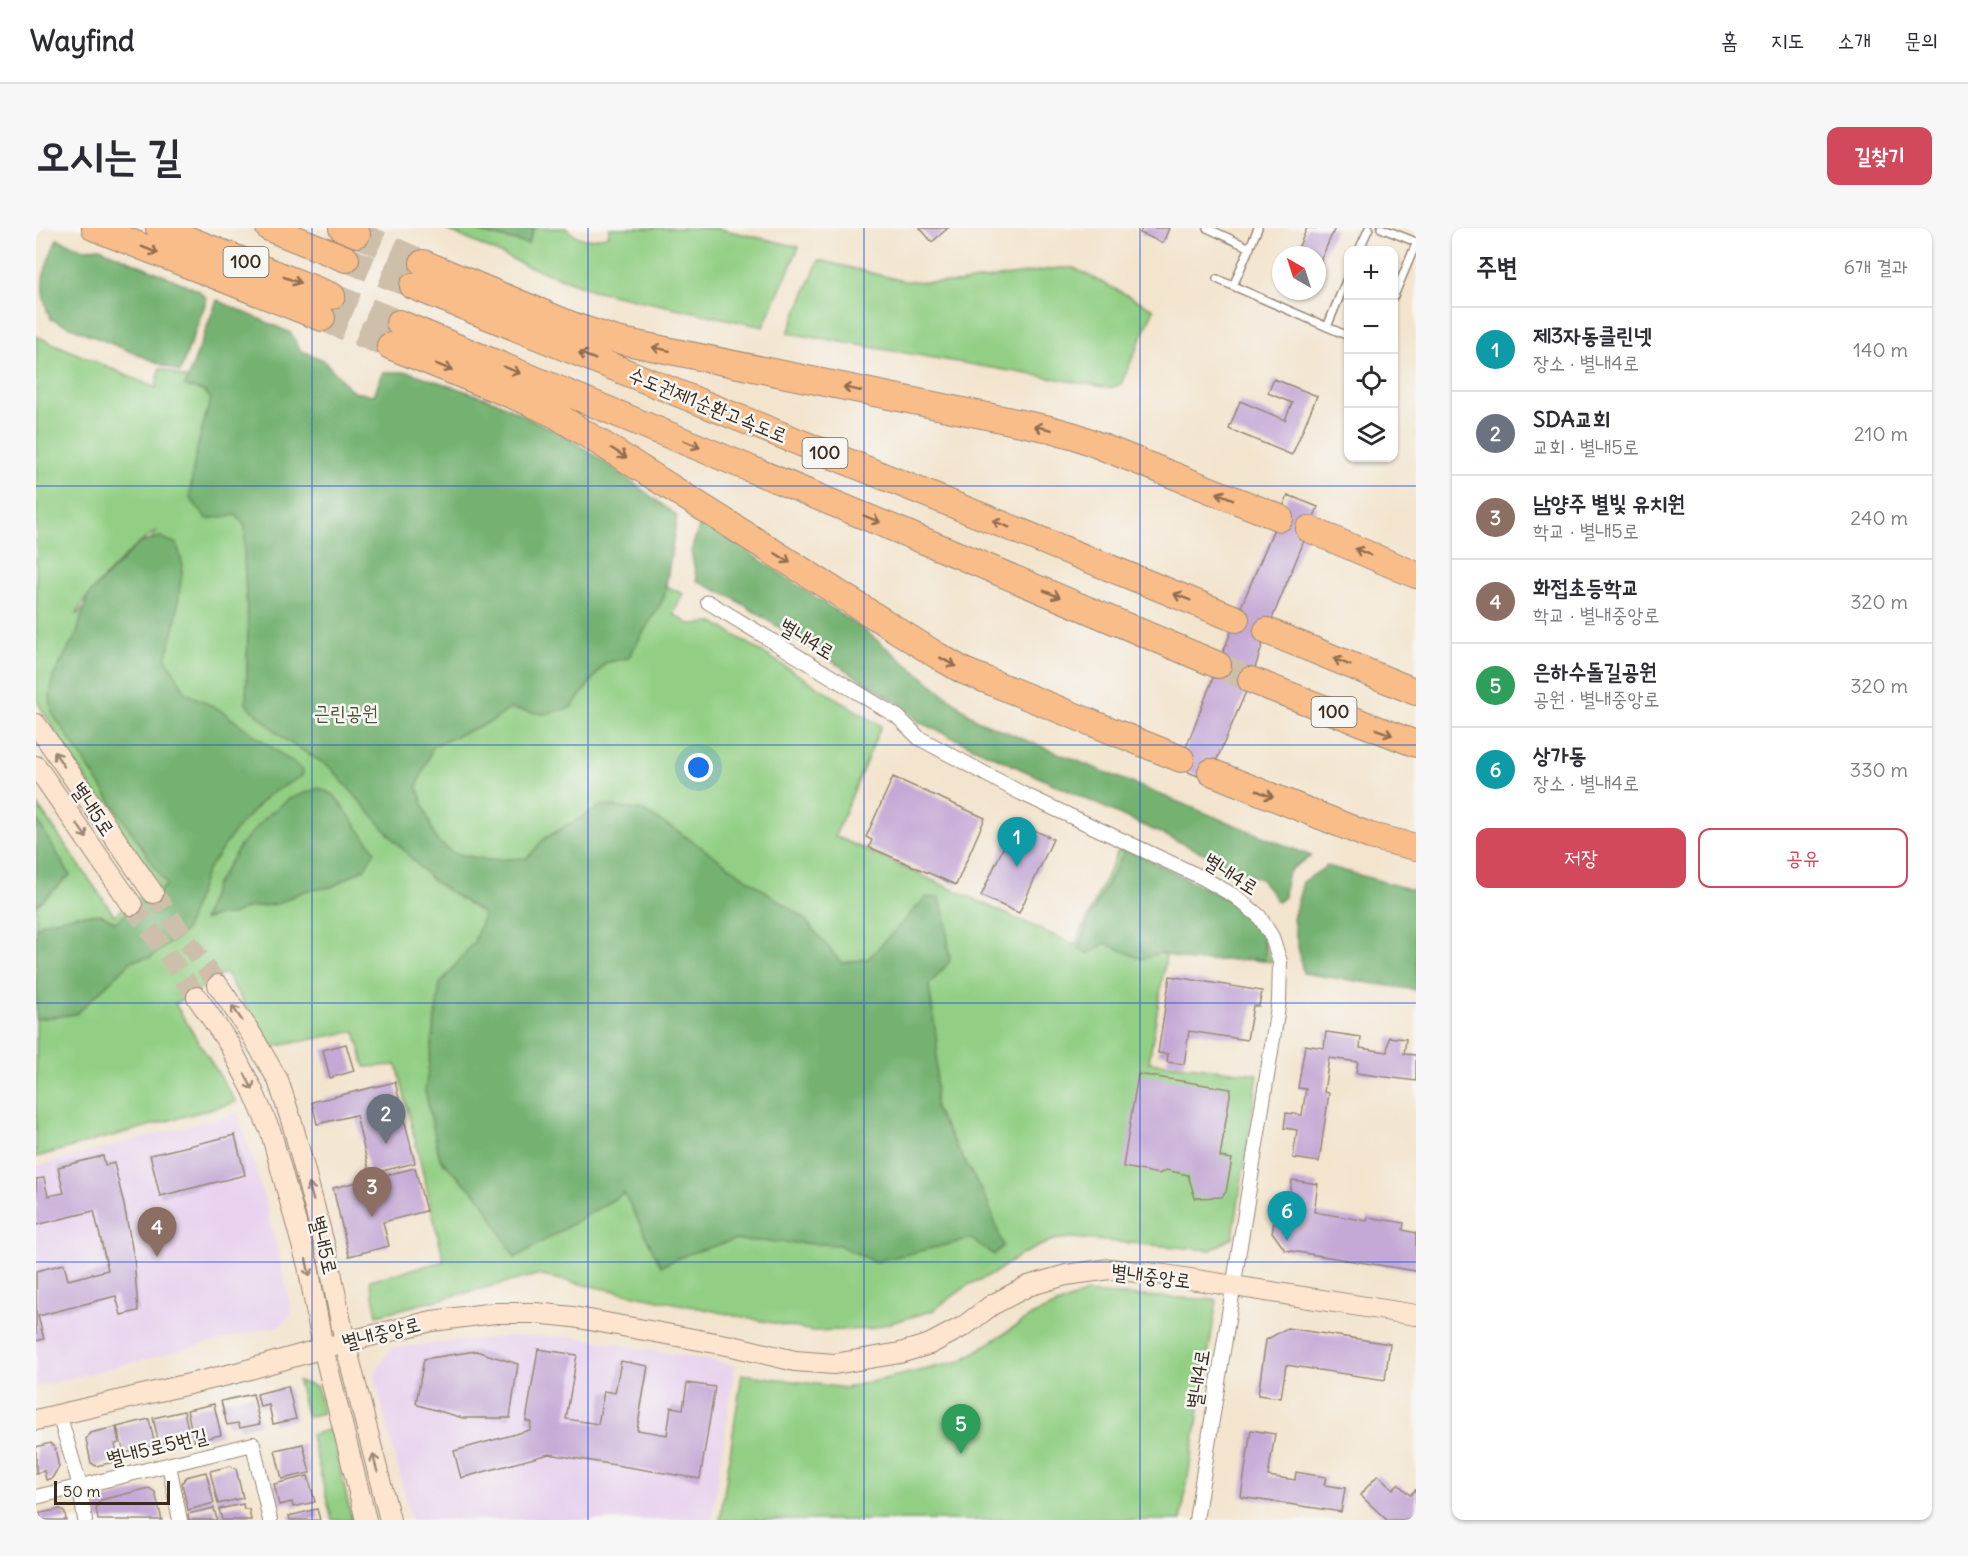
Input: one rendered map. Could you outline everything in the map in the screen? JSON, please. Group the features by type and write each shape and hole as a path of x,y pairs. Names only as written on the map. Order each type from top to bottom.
{"highway":[{"name":"100","path":"95,228 327,307 159,228"},
{"name":"100","path":"269,228 346,259"},
{"name":"수도권제1순환고속도로","path":"1236,619 418,275 617,340 1075,436 1280,518"},
{"name":"100","path":"1181,759 964,671 565,420 395,334 952,552 1218,665"},
{"path":"1309,529 1416,575"},
{"name":"100","path":"1267,631 1416,692"},
{"name":"100","path":"1251,680 1416,744"},
{"path":"1211,772 1370,837 1416,847"}],"street":[{"name":"별내4로","path":"708,602 898,717 919,738 1022,793 1203,878 1236,897 1259,916 1272,937 1280,962 1279,1001 1196,1520"},
{"name":"별내5로","path":"36,724 153,893"},
{"name":"별내5로","path":"36,766 132,905"},
{"name":"별내5로","path":"218,985 250,1032 278,1080 294,1126 329,1262 345,1342 390,1520"},
{"name":"별내5로","path":"197,997 229,1044 254,1091 271,1133 308,1266 323,1348 366,1520"},
{"name":"별내중앙로","path":"36,1420 236,1372 432,1321 495,1313 535,1313 629,1326 795,1361 834,1364 900,1353 930,1344 964,1326 992,1305 1028,1286 1066,1275 1110,1269 1165,1275 1416,1315"},
{"path":"60,1414 80,1486 85,1520"},
{"name":"별내5로5번길","path":"36,1497 252,1444 270,1520"},
{"path":"169,1465 180,1520"}],"lane":[{"path":"1207,228 1250,248"},
{"path":"1233,286 1258,228"},
{"path":"1361,246 1369,228"},
{"path":"1381,228 1416,243 1398,286"},
{"path":"1217,279 1344,334"},
{"path":"1327,327 1344,286"}],"shaded area":[{"path":"238,1113 266,1203 292,1311 282,1325 36,1387 36,1166"},
{"path":"510,1336 578,1337 735,1365 712,1520 411,1520 374,1375 391,1348"}],"green space":[{"path":"443,228 474,228 483,233 528,244 534,228 566,228 576,236 586,239 609,235 609,228 716,228 799,247 763,327 593,290 525,265"},
{"path":"474,228 534,228 528,244 483,233"},
{"path":"57,239 84,249 100,248 198,290 207,299 180,372 51,319 44,298 43,279"},
{"path":"819,260 904,281 958,283 1059,268 1074,268 1154,309 1121,384 1110,388 788,333"},
{"path":"217,300 291,333 300,350 323,360 353,392 374,395 383,372 409,372 495,401 567,437 618,471 677,516 664,598 628,658 605,663 571,708 543,714 510,709 492,721 433,746 417,787 436,840 453,853 488,860 527,858 545,838 603,805 643,811 679,832 803,917 841,963 868,959 926,897 940,898 946,922 950,961 929,985 937,1043 935,1109 987,1200 1003,1246 994,1255 971,1239 874,1262 839,1245 734,1240 688,1254 661,1266 624,1193 515,1258 482,1200 440,1159 425,1091 440,984 474,942 484,914 433,881 330,767 285,740 246,704 248,630 244,559 245,526 236,515 207,519 190,498 197,448 211,399 205,392 185,386"},
{"name":"근린공원","path":"36,336 156,388 160,368 458,485 683,594 673,614 689,624 715,623 881,726 835,836 1075,945 1119,849 1216,895 1260,932 1272,962 1167,950 1149,1062 1258,1074 1233,1237 1211,1250 1071,1238 1053,1240 1022,1254 993,1274 970,1284 932,1311 869,1329 812,1331 537,1275 377,1315 370,1280 444,1261 397,1065 365,1067 355,1031 272,1047 225,973 175,1004 236,1102 36,1157 36,803 114,915 159,884 88,783 36,700","holes":["156,532 133,570 76,615 90,594 112,569"]},
{"path":"701,520 863,629 977,720 1311,856 1287,875 1284,897 1278,902 1262,880 919,722 903,706 733,598 697,581 691,551"},
{"path":"160,537 177,544 183,566 175,625 166,659 186,693 220,710 303,770 302,776 268,795 237,828 207,870 185,931 151,957 133,960 76,1014 36,1019 36,930 42,923 77,915 101,914 115,922 167,885 52,713 50,697 53,677 77,633 87,597 138,544"},
{"path":"319,788 334,795 375,851 365,868 332,887 304,891 277,904 246,908 232,915 218,915 203,920 215,886 241,844 268,815 289,799"},
{"path":"36,818 70,875 36,906"},
{"path":"1126,848 1238,904 1262,927 1265,959 1190,961 1160,953 1141,959 1105,943 1088,954 1079,948 1091,915"},
{"path":"1327,866 1416,891 1416,990 1303,973 1293,919 1303,882"},
{"path":"1086,1293 1217,1300 1181,1520 720,1520 742,1374 845,1388 961,1361 1033,1315"},
{"path":"298,1381 317,1387 323,1413 307,1417"},
{"path":"331,1429 352,1520 332,1520 311,1435"}],"building":[{"path":"920,228 948,228 932,242"},
{"path":"1142,228 1169,228 1163,243 1140,233"},
{"path":"1307,228 1335,228 1326,248 1326,246 1299,246"},
{"path":"1274,379 1317,396 1292,455 1229,429 1240,401 1285,420 1292,403 1268,393"},
{"path":"1288,495 1318,507 1267,631 1251,680 1208,780 1178,768 1236,619"},
{"path":"893,777 985,818 956,885 869,847 872,840 866,837"},
{"path":"1013,826 1026,832 1028,827 1053,839 1019,913 981,896"},
{"path":"1170,976 1262,991 1259,1006 1253,1006 1247,1040 1189,1031 1184,1064 1167,1062 1168,1054 1158,1053"},
{"path":"1326,1032 1361,1037 1360,1048 1387,1052 1389,1037 1406,1039 1404,1054 1416,1055 1416,1081 1356,1073 1358,1062 1329,1058 1324,1092 1329,1093 1319,1162 1293,1158 1297,1130 1284,1128 1286,1113 1302,1115 1306,1089 1298,1088 1305,1045 1324,1048"},
{"path":"346,1044 354,1071 330,1078 323,1050"},
{"path":"1138,1074 1231,1089 1220,1157 1232,1159 1226,1192 1222,1197 1195,1198 1188,1175 1166,1170 1159,1174 1123,1167"},
{"path":"395,1082 415,1163 370,1174 356,1115 317,1124 312,1102"},
{"path":"235,1135 245,1175 160,1196 150,1155"},
{"path":"103,1156 105,1165 114,1163 124,1205 134,1258 138,1311 121,1315 116,1296 38,1316 44,1339 36,1341 36,1271 64,1264 68,1280 108,1270 94,1211 36,1225 36,1179 44,1178 48,1196 64,1193 58,1167"},
{"path":"415,1168 426,1211 383,1222 389,1246 349,1256 333,1188"},
{"path":"1292,1180 1318,1184 1314,1212 1367,1221 1368,1217 1404,1223 1403,1230 1416,1233 1416,1271 1285,1250 1272,1232 1276,1212 1286,1214"},
{"path":"1287,1328 1390,1344 1385,1380 1286,1365 1281,1398 1258,1395 1266,1340"},
{"path":"538,1349 577,1355 566,1419 598,1424 604,1391 615,1393 621,1361 648,1366 637,1430 667,1435 671,1407 683,1409 687,1383 715,1387 700,1479 549,1454 461,1478 454,1451 530,1430 531,1422 526,1421"},
{"path":"476,1351 518,1364 510,1418 463,1418 416,1403 424,1359"},
{"path":"288,1386 296,1419 273,1424 269,1405 260,1407 257,1394"},
{"path":"253,1394 260,1424 240,1428 238,1423 227,1425 221,1401"},
{"path":"214,1404 221,1435 194,1441 187,1410"},
{"path":"184,1411 189,1433 181,1435 181,1439 159,1444 153,1418"},
{"path":"149,1419 155,1445 124,1453 117,1427"},
{"path":"116,1427 119,1443 115,1444 119,1461 96,1466 91,1463 86,1439 90,1433"},
{"path":"1251,1430 1275,1434 1268,1476 1295,1480 1296,1472 1326,1477 1324,1485 1345,1488 1341,1512 1241,1497"},
{"path":"50,1443 55,1448 59,1467 52,1478 46,1480 44,1471 36,1473 36,1447"},
{"path":"303,1444 310,1473 282,1479 275,1450"},
{"path":"230,1466 236,1469 243,1498 218,1504 210,1471"},
{"path":"206,1472 214,1503 188,1510 182,1483 186,1477"},
{"path":"1378,1475 1393,1489 1398,1484 1410,1495 1416,1489 1416,1520 1387,1520 1360,1495"},
{"path":"308,1476 315,1502 293,1507 292,1502 279,1505 274,1484"},
{"path":"149,1488 155,1492 162,1520 98,1520 96,1508 101,1500"},
{"path":"243,1504 244,1509 249,1509 251,1520 222,1520 219,1509"},
{"path":"214,1508 217,1520 189,1520 188,1514"},
{"path":"61,1509 65,1513 66,1520 41,1520 40,1513"},
{"path":"317,1509 320,1520 290,1520 289,1516"}],"tunnel":[{"path":"357,234 423,263"},
{"path":"346,259 413,286"},
{"path":"332,296 399,323"},
{"path":"322,318 390,346"},
{"path":"1218,665 1251,680"},
{"path":"153,893 218,985"},
{"path":"132,905 197,997"}],"place":[{"name":"제3자동클린넷","path":"1017,867"},
{"name":"SDA교회","path":"386,1144"},
{"name":"남양주 별빛 유치원","path":"372,1217"},
{"name":"상가동","path":"1287,1241"},
{"name":"화접초등학교","path":"157,1257"},
{"name":"은하수돌길공원","path":"961,1454"}]}
